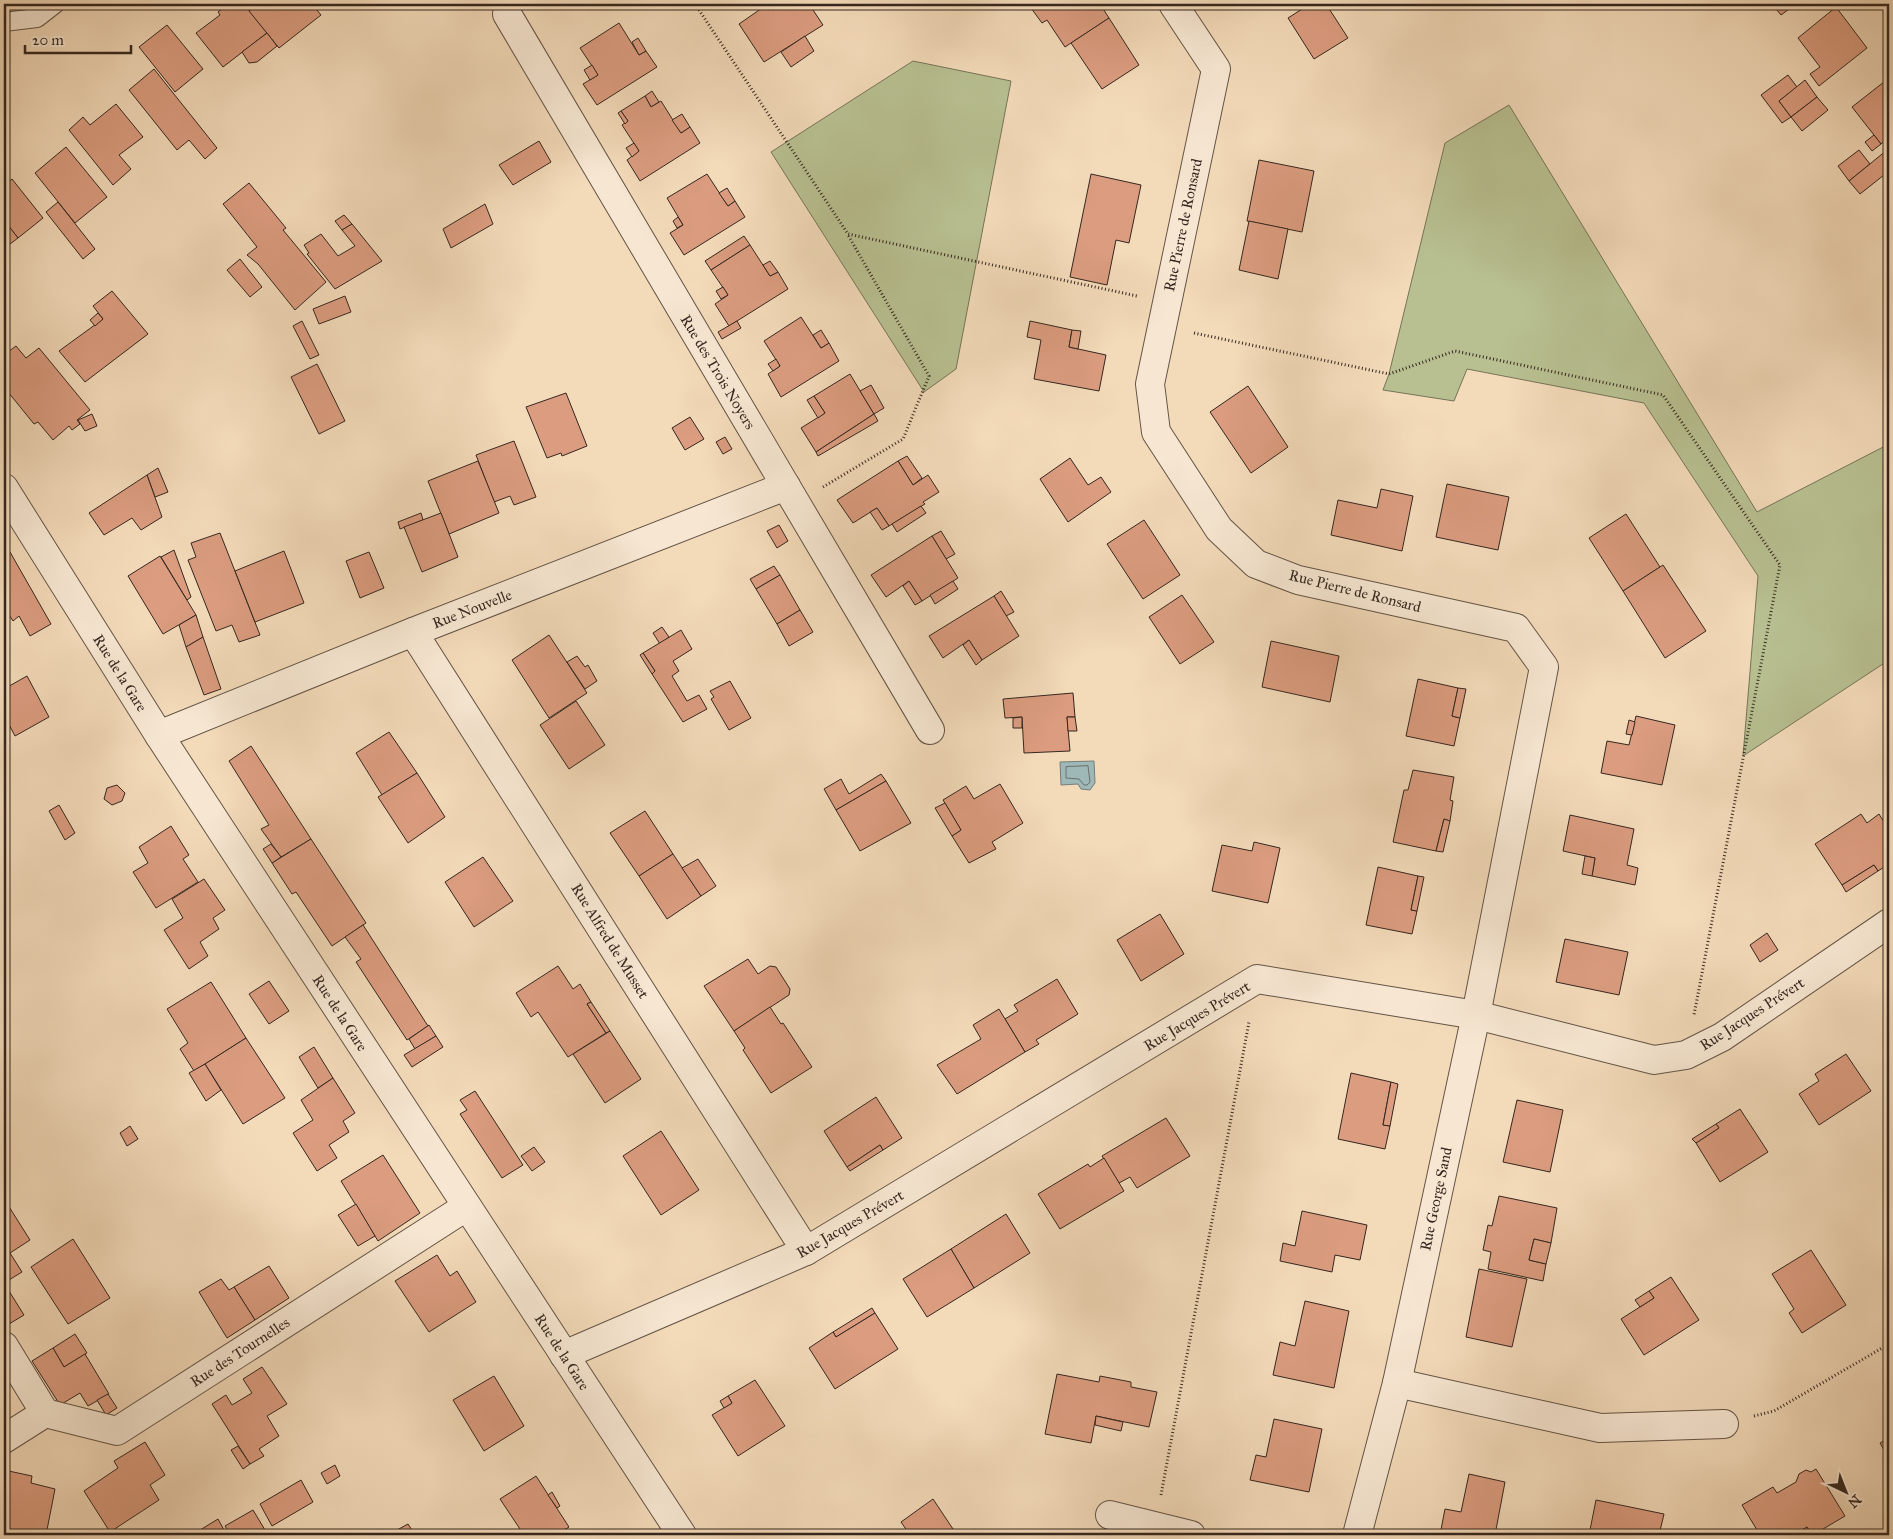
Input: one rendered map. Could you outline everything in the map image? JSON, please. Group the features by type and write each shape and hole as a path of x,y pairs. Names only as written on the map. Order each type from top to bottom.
{"street":[{"name":"Rue Pierre de Ronsard","path":"1173,4 1216,69 1150,384 1156,432 1219,529 1256,564 1298,580 1516,628 1544,668 1476,1015"},
{"name":"Rue des Trois Noyers","path":"507,14 930,730"},
{"name":"Rue de la Gare","path":"5,492 159,735 682,1535"},
{"name":"Rue Nouvelle","path":"159,735 413,632 791,494"},
{"name":"Rue Alfred de Musset","path":"413,632 806,1251"},
{"name":"Rue Jacques Prévert","path":"564,1355 806,1251 1257,980 1476,1015 1654,1060 1686,1055 1722,1037 1889,923"},
{"name":"Rue George Sand","path":"1357,1535 1397,1383 1476,1015"},
{"name":"Rue des Tournelles","path":"45,1413 117,1430 466,1207"},
{"path":"4,1346 45,1413 4,1439"},
{"path":"1397,1383 1600,1428 1724,1424"},
{"path":"1110,1515 1191,1535"}],"lane":[{"path":"4,22 37,18 55,4"}],"path":[{"path":"695,4 848,234 929,376 903,439 791,494"},
{"path":"848,234 1389,374 1455,351 1663,394 1780,565 1686,1055"},
{"path":"1155,1526 1257,980"},
{"path":"1724,1424 1774,1411 1889,1344"}],"green space":[{"path":"913,61 1011,81 956,369 924,392 771,152"},
{"path":"1509,105 1757,512 1889,444 1889,660 1743,756 1758,576 1644,403 1467,369 1454,401 1383,390 1389,374 1445,143"}],"water":[{"path":"1094,761 1095,783 1090,790 1081,789 1078,784 1061,785 1060,762"}],"building":[{"path":"228,4 244,4 267,33 223,67 196,33 220,15 218,12"},
{"path":"258,4 312,4 321,15 279,48 249,11"},
{"path":"778,4 768,10 765,6"},
{"path":"778,4 809,4 823,25 764,62 739,24 765,6 768,10"},
{"path":"1028,4 1100,4 1109,18 1065,47 1047,20 1042,23"},
{"path":"1310,4 1326,4 1348,38 1314,59 1288,18"},
{"path":"1772,4 1796,4 1781,15"},
{"path":"1836,7 1867,48 1819,86 1810,74 1820,67 1798,38"},
{"path":"1109,18 1139,65 1102,89 1071,43"},
{"path":"619,23 639,55 646,51 657,67 597,105 583,84 598,75 580,48"},
{"path":"167,25 203,69 175,92 139,47"},
{"path":"267,33 277,46 257,62 249,63 242,52"},
{"path":"805,36 814,51 791,67 781,52"},
{"path":"638,38 646,51 639,55 632,42"},
{"path":"592,65 598,75 590,80 584,70"},
{"path":"154,69 217,148 205,159 189,140 177,150 129,90"},
{"path":"1788,75 1797,87 1779,101 1791,117 1782,123 1761,95"},
{"path":"1889,78 1889,137 1881,144 1852,107"},
{"path":"1805,80 1817,97 1791,117 1779,101"},
{"path":"652,91 659,102 651,107 645,96"},
{"path":"645,96 651,107 661,101 681,133 690,127 700,143 640,181 627,160 639,151 622,125 628,121 621,111"},
{"path":"1817,97 1828,110 1802,131 1791,117"},
{"path":"116,104 143,137 119,155 131,169 113,185 69,130 83,117 90,125"},
{"path":"621,111 628,121 625,124 618,113"},
{"path":"682,114 690,127 681,133 672,120"},
{"path":"1874,135 1881,144 1872,151 1865,142"},
{"path":"539,141 551,162 513,185 499,165"},
{"path":"634,143 639,151 632,157 626,148"},
{"path":"66,147 107,197 75,223 35,173"},
{"path":"1859,150 1870,164 1849,181 1838,166"},
{"path":"1887,150 1889,153 1889,171 1860,194 1849,181"},
{"path":"1259,160 1314,171 1302,232 1247,221"},
{"path":"707,174 728,206 735,201 745,217 684,255 670,233 683,225 667,198"},
{"path":"1091,174 1141,185 1129,243 1116,240 1107,285 1070,277"},
{"path":"12,179 43,218 18,238 4,220 4,186"},
{"path":"249,183 286,228 283,230 326,282 295,310 258,264 247,255 257,247 223,204"},
{"path":"727,188 735,201 728,206 719,193"},
{"path":"58,202 95,249 83,259 46,212"},
{"path":"485,204 493,224 451,248 443,229"},
{"path":"344,215 352,224 342,230 335,221"},
{"path":"678,217 683,225 677,228 673,221"},
{"path":"4,220 18,238 10,244 4,236"},
{"path":"1249,221 1288,229 1278,279 1239,270"},
{"path":"352,224 382,261 335,289 307,254 309,253 304,245 321,234 338,256 355,246 342,230"},
{"path":"744,236 750,245 711,270 705,261"},
{"path":"1889,243 1889,253 1885,246"},
{"path":"750,245 770,276 778,272 788,289 729,326 715,304 728,295 711,270"},
{"path":"240,259 262,287 250,297 227,270"},
{"path":"770,261 778,272 770,276 763,265"},
{"path":"723,287 728,295 721,299 716,291"},
{"path":"112,291 148,334 85,382 59,351 103,319 93,306"},
{"path":"345,296 351,312 319,324 313,309"},
{"path":"98,313 103,319 95,326 90,320"},
{"path":"801,317 821,348 829,343 839,361 781,397 768,374 780,366 764,341"},
{"path":"302,321 319,355 310,359 293,326"},
{"path":"737,321 741,328 722,339 718,332"},
{"path":"1030,321 1072,330 1069,347 1106,355 1099,391 1034,379 1041,340 1027,337"},
{"path":"821,330 829,343 821,348 813,335"},
{"path":"1072,330 1081,331 1078,349 1069,347"},
{"path":"16,346 26,358 39,348 90,410 77,420 80,424 72,430 69,426 53,440 38,422 34,424 4,387 4,355"},
{"path":"776,359 780,366 773,371 768,364"},
{"path":"317,364 345,421 319,434 291,377"},
{"path":"850,374 874,414 816,452 801,428 825,413 814,396"},
{"path":"871,385 884,408 874,414 860,391"},
{"path":"1248,386 1288,447 1251,473 1210,412"},
{"path":"566,393 587,446 562,456 561,453 547,458 526,407"},
{"path":"814,396 825,413 818,418 807,400"},
{"path":"92,414 97,426 85,431 78,420"},
{"path":"874,414 878,421 818,456 816,452"},
{"path":"690,417 704,439 685,450 672,428"},
{"path":"725,437 732,449 723,454 716,442"},
{"path":"514,441 536,497 514,505 510,496 494,502 476,455"},
{"path":"907,456 922,478 913,485 898,461"},
{"path":"1070,458 1088,485 1101,477 1111,492 1068,522 1040,479"},
{"path":"478,461 499,513 449,534 428,481"},
{"path":"898,461 913,485 928,475 939,492 923,502 925,504 889,526 877,508 853,523 837,500"},
{"path":"158,468 168,492 155,497 147,475"},
{"path":"147,475 162,517 141,530 132,518 104,535 89,513"},
{"path":"1447,484 1509,497 1498,550 1436,537"},
{"path":"1381,489 1413,496 1402,551 1331,535 1338,500 1377,508"},
{"path":"921,506 926,513 897,532 892,524"},
{"path":"877,508 889,526 882,530 870,512"},
{"path":"421,513 423,520 400,529 398,522"},
{"path":"441,513 458,557 422,572 404,527"},
{"path":"1626,514 1660,567 1623,591 1589,538"},
{"path":"1144,520 1180,575 1143,599 1107,544"},
{"path":"779,525 788,541 777,548 767,531"},
{"path":"941,531 955,554 946,559 932,536"},
{"path":"220,533 260,635 239,642 232,625 216,631 188,560 196,557 191,543"},
{"path":"932,536 958,578 922,601 909,581 886,597 871,575"},
{"path":"174,550 191,597 187,600 161,557"},
{"path":"284,551 304,603 255,622 235,571"},
{"path":"10,552 51,624 30,636 19,616 13,621 4,607 4,556"},
{"path":"369,552 384,588 360,598 346,561"},
{"path":"160,556 196,615 163,634 128,576"},
{"path":"1663,565 1706,631 1665,658 1623,591"},
{"path":"774,566 780,575 756,589 750,579"},
{"path":"780,575 800,610 777,624 756,589"},
{"path":"909,581 922,601 915,605 903,586"},
{"path":"953,581 958,589 935,604 930,595"},
{"path":"1001,591 1014,612 1006,616 994,596"},
{"path":"1182,595 1214,642 1180,664 1149,617"},
{"path":"994,596 1019,636 982,660 969,640 943,658 929,636"},
{"path":"800,610 813,632 789,646 777,624"},
{"path":"196,615 203,637 186,647 179,625"},
{"path":"662,627 669,637 660,644 653,633"},
{"path":"681,630 692,649 673,661 679,671 672,676 687,701 699,695 707,709 683,722 652,674 655,671 643,653"},
{"path":"549,635 587,693 549,718 512,660"},
{"path":"203,637 221,689 204,695 186,647"},
{"path":"969,640 982,660 976,665 963,645"},
{"path":"1271,641 1339,656 1330,702 1262,687"},
{"path":"643,653 655,671 652,674 640,655"},
{"path":"577,656 585,667 588,665 597,681 585,689 567,662"},
{"path":"27,676 49,717 15,736 4,715 4,689"},
{"path":"1418,679 1458,688 1452,716 1460,718 1454,746 1406,736"},
{"path":"730,681 751,718 729,730 711,699 714,697 710,691"},
{"path":"1458,688 1466,689 1460,718 1452,716"},
{"path":"1073,693 1075,717 1067,717 1070,751 1024,753 1022,717 1005,718 1003,699"},
{"path":"576,701 605,745 569,769 540,725"},
{"path":"1636,716 1675,725 1662,785 1601,773 1607,741 1629,745"},
{"path":"1022,717 1022,728 1013,728 1013,718"},
{"path":"1067,717 1075,717 1077,731 1068,731"},
{"path":"1629,720 1635,722 1632,735 1626,734"},
{"path":"389,732 417,773 382,795 356,753"},
{"path":"251,746 311,839 281,857 261,829 269,825 229,761"},
{"path":"1413,770 1454,777 1450,800 1453,801 1450,821 1444,819 1436,851 1393,842 1404,790 1408,790"},
{"path":"417,773 445,817 408,843 378,797"},
{"path":"881,774 886,781 836,810 824,789 841,779 849,794"},
{"path":"886,781 911,823 860,851 836,810"},
{"path":"1000,784 1023,823 992,842 996,849 969,863 952,836 961,830 943,800 966,786 974,799"},
{"path":"117,785 125,793 122,801 112,805 104,799 107,788"},
{"path":"945,803 961,830 952,836 935,808"},
{"path":"59,805 75,833 65,840 49,811"},
{"path":"645,811 673,854 639,876 610,833"},
{"path":"1861,814 1867,823 1879,814 1889,830 1889,864 1878,871 1874,865 1842,885 1815,844"},
{"path":"1570,815 1634,829 1627,865 1638,868 1635,885 1592,876 1595,858 1563,851"},
{"path":"1444,819 1450,821 1443,852 1436,851"},
{"path":"171,826 189,855 183,859 198,882 156,908 133,872 148,863 139,847"},
{"path":"311,839 366,923 332,946 296,892 292,894 272,863"},
{"path":"1254,842 1280,848 1268,903 1212,891 1222,845 1252,851"},
{"path":"271,844 281,857 272,863 263,849"},
{"path":"673,854 701,896 667,919 639,876"},
{"path":"1585,856 1595,858 1592,876 1582,874"},
{"path":"483,857 513,901 474,927 445,882"},
{"path":"698,859 716,886 701,896 682,868"},
{"path":"1874,865 1878,871 1846,892 1842,885"},
{"path":"1378,867 1418,876 1411,910 1417,911 1412,934 1366,925"},
{"path":"1418,876 1424,877 1417,911 1411,910"},
{"path":"204,879 225,910 213,918 219,929 200,942 208,956 189,969 164,930 183,918 172,899"},
{"path":"1160,914 1184,954 1141,981 1117,940"},
{"path":"363,925 428,1026 407,1040 356,962 361,959 345,937"},
{"path":"1767,933 1778,950 1760,962 1750,945"},
{"path":"1565,939 1628,952 1619,995 1556,982"},
{"path":"748,959 758,974 770,966 776,967 790,989 789,995 734,1031 704,986"},
{"path":"558,966 573,989 580,984 591,1002 587,1004 606,1033 568,1057 538,1012 531,1017 516,993"},
{"path":"1057,979 1078,1014 1036,1040 1039,1044 1025,1052 1005,1019 1018,1011 1014,1005"},
{"path":"269,981 289,1011 269,1024 249,994"},
{"path":"211,982 246,1038 194,1071 180,1049 188,1043 167,1009"},
{"path":"591,1002 610,1031 606,1033 587,1004"},
{"path":"770,1007 812,1067 771,1093 743,1050 745,1048 734,1031"},
{"path":"999,1009 1025,1052 957,1094 937,1065 981,1039 973,1025"},
{"path":"429,1025 436,1036 415,1049 409,1039"},
{"path":"610,1031 641,1079 605,1103 573,1054"},
{"path":"436,1036 443,1047 412,1067 404,1055"},
{"path":"246,1038 285,1098 243,1124 205,1064"},
{"path":"314,1047 333,1078 318,1088 299,1057"},
{"path":"1846,1054 1871,1091 1819,1125 1799,1094 1819,1081 1815,1074"},
{"path":"205,1064 221,1090 206,1101 189,1073"},
{"path":"1351,1073 1391,1082 1383,1125 1390,1126 1385,1149 1338,1139"},
{"path":"333,1078 355,1113 343,1121 349,1132 329,1145 337,1158 317,1171 293,1133 313,1120 301,1100"},
{"path":"4,1082 9,1090 4,1093"},
{"path":"1391,1082 1398,1084 1390,1126 1383,1125"},
{"path":"475,1091 523,1165 502,1178 460,1114 467,1110 460,1100"},
{"path":"876,1097 902,1138 883,1150 880,1145 847,1167 824,1131"},
{"path":"1517,1100 1563,1110 1550,1172 1503,1162"},
{"path":"1740,1109 1768,1152 1720,1182 1696,1143 1719,1128 1716,1124"},
{"path":"1166,1118 1190,1156 1137,1188 1130,1177 1119,1183 1102,1156"},
{"path":"1716,1124 1719,1128 1696,1143 1692,1139"},
{"path":"130,1126 138,1139 127,1146 120,1133"},
{"path":"661,1131 699,1190 661,1215 623,1156"},
{"path":"880,1145 883,1150 850,1171 847,1167"},
{"path":"534,1147 545,1162 532,1171 521,1156"},
{"path":"383,1155 420,1213 378,1241 341,1181"},
{"path":"1104,1158 1124,1191 1060,1229 1038,1194 1088,1164 1090,1167"},
{"path":"1499,1196 1557,1208 1551,1243 1534,1239 1529,1260 1546,1264 1543,1281 1488,1269 1491,1252 1483,1250 1488,1225 1492,1226"},
{"path":"6,1202 30,1240 10,1253 22,1272 4,1283 4,1203"},
{"path":"356,1204 375,1236 358,1246 338,1215"},
{"path":"1302,1211 1367,1225 1360,1260 1335,1255 1332,1272 1280,1261 1283,1243 1295,1246"},
{"path":"1006,1214 1030,1253 974,1288 951,1249"},
{"path":"73,1239 110,1298 68,1324 31,1267"},
{"path":"1534,1239 1551,1243 1546,1264 1529,1260"},
{"path":"951,1249 974,1288 927,1317 903,1279"},
{"path":"1811,1250 1846,1305 1802,1333 1789,1313 1794,1309 1772,1274"},
{"path":"437,1255 450,1276 457,1271 476,1302 429,1332 395,1281"},
{"path":"269,1266 289,1298 255,1320 234,1287"},
{"path":"1479,1269 1527,1279 1512,1347 1466,1337"},
{"path":"1671,1277 1699,1320 1644,1355 1621,1319 1654,1298 1649,1291"},
{"path":"221,1279 229,1290 234,1287 255,1320 227,1338 199,1292"},
{"path":"4,1283 24,1315 9,1324 4,1317"},
{"path":"1649,1291 1654,1298 1640,1307 1635,1300"},
{"path":"1305,1301 1349,1311 1334,1388 1273,1375 1280,1342 1295,1346"},
{"path":"872,1308 875,1313 836,1337 833,1332"},
{"path":"875,1313 898,1349 835,1389 809,1348 833,1332 836,1337"},
{"path":"75,1334 87,1353 64,1367 53,1348"},
{"path":"53,1348 64,1367 85,1354 109,1394 88,1406 80,1393 60,1405 32,1361"},
{"path":"262,1367 287,1404 267,1416 279,1436 259,1449 264,1456 250,1464 212,1404 226,1395 232,1405 252,1393 243,1379"},
{"path":"1057,1374 1099,1382 1100,1376 1131,1382 1131,1387 1157,1392 1149,1427 1096,1416 1091,1443 1045,1434"},
{"path":"494,1376 524,1426 484,1451 453,1400"},
{"path":"755,1380 785,1426 738,1456 712,1415 732,1403 728,1396"},
{"path":"108,1394 117,1408 106,1415 97,1400"},
{"path":"728,1396 732,1403 724,1408 720,1401"},
{"path":"1096,1416 1123,1422 1121,1431 1095,1425"},
{"path":"1274,1419 1322,1429 1309,1492 1250,1480 1256,1455 1266,1457"},
{"path":"1889,1438 1889,1459 1880,1443"},
{"path":"145,1442 165,1475 150,1485 159,1500 110,1532 84,1491 118,1468 114,1461"},
{"path":"238,1446 250,1464 243,1469 231,1450"},
{"path":"335,1465 340,1476 327,1484 321,1473"},
{"path":"1816,1469 1845,1516 1813,1535 1807,1527 1794,1535 1760,1535 1742,1505 1773,1487 1777,1493 1796,1482 1799,1474 1806,1470 1811,1472"},
{"path":"4,1470 32,1476 31,1483 55,1489 46,1535 33,1535 4,1529 6,1510 4,1509"},
{"path":"1469,1474 1505,1482 1495,1535 1440,1535 1445,1509 1461,1512"},
{"path":"536,1476 569,1527 556,1535 524,1535 500,1499"},
{"path":"301,1480 313,1502 272,1526 260,1504"},
{"path":"552,1492 560,1506 557,1508 548,1495"},
{"path":"933,1499 957,1535 910,1535 901,1522"},
{"path":"1596,1500 1664,1514 1659,1535 1589,1535"},
{"path":"253,1510 265,1530 256,1535 231,1535 225,1526"},
{"path":"218,1519 224,1530 215,1535 192,1535"},
{"path":"408,1524 415,1535 388,1535"},
{"path":"1807,1527 1811,1535 1795,1535"},
{"path":"975,1529 979,1535 965,1535"}]}
